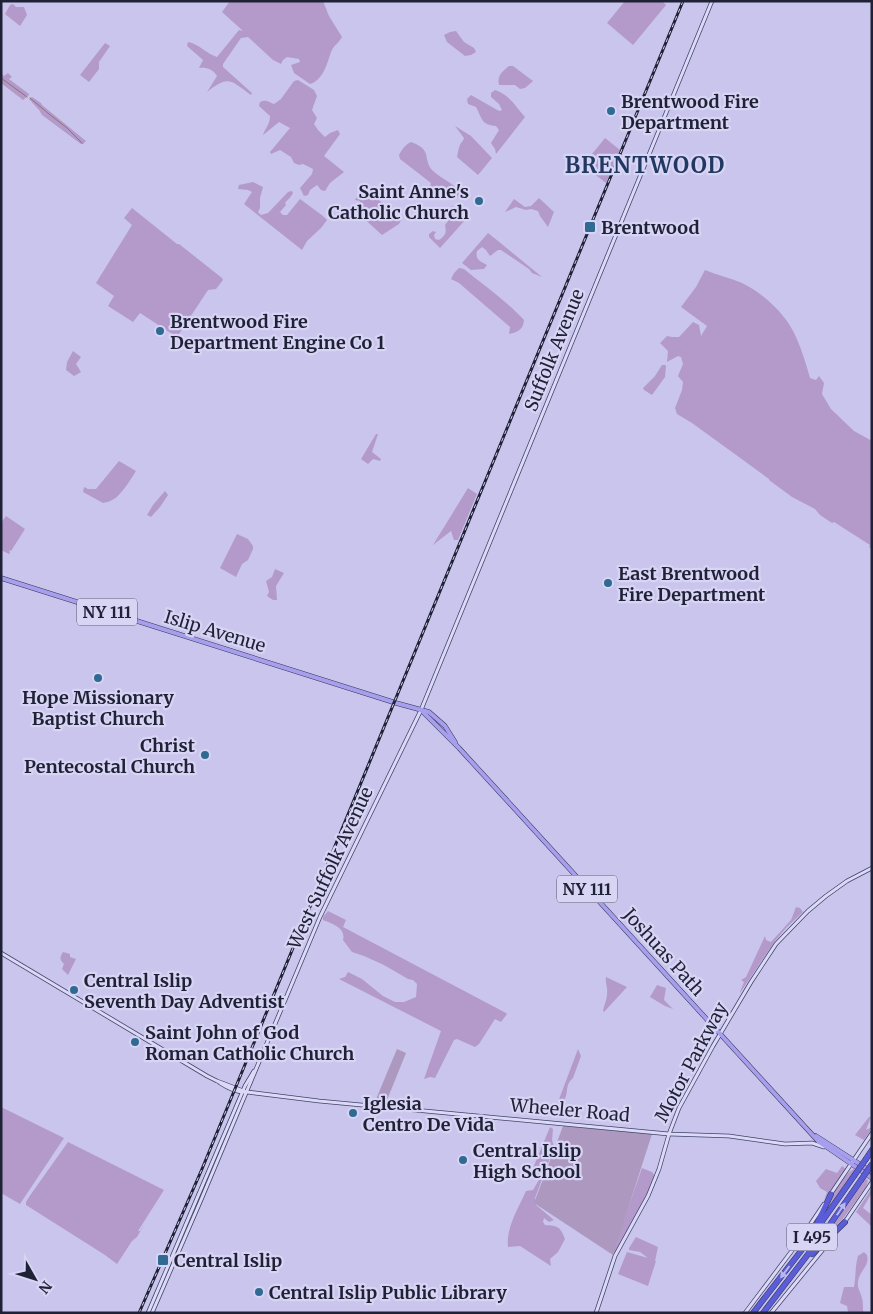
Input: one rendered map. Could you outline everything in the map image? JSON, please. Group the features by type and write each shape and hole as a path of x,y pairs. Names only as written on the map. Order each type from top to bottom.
{"highway":[{"name":"I 495","path":"753,1313 804,1247 872,1150"},
{"name":"I 495","path":"763,1313 803,1262 872,1164"},
{"path":"804,1247 830,1194"},
{"path":"803,1262 845,1222"}],"main road":[{"name":"Suffolk Avenue","path":"421,710 712,1"},
{"name":"Islip Avenue","path":"1,578 421,710"},
{"name":"Joshuas Path","path":"421,710 459,748 818,1142 829,1150"},
{"name":"Joshuas Path","path":"421,710 432,714 445,726 459,748"},
{"name":"West Suffolk Avenue","path":"244,1091 251,1074 256,1068 328,901 421,710"},
{"path":"436,724 442,727 445,726"},
{"name":"Motor Parkway","path":"596,1313 615,1256 648,1196 659,1169 668,1134 679,1108 751,982 776,944 802,917 847,881 872,868"},
{"path":"1,952 207,1076 236,1089 239,1101"},
{"name":"Wheeler Road","path":"236,1089 319,1101 668,1134 722,1135 785,1144 818,1142 826,1144 844,1154 872,1178"},
{"path":"148,1313 244,1091"},
{"path":"152,1313 244,1091"},
{"name":"Joshuas Path","path":"808,1130 844,1154"},
{"path":"745,1313 797,1244 872,1133"},
{"path":"812,1142 813,1136"},
{"name":"Wheeler Road","path":"801,1143 819,1145 872,1172"},
{"path":"771,1313 845,1222 872,1182"}],"shaded area":[{"path":"230,1 323,1 329,16 342,37 333,48 325,70 320,77 310,84 294,73 291,65 300,62 299,59 287,57 281,64 273,60 248,37 241,38 223,64 223,67 252,93 251,95 234,83 229,82 220,83 207,92 217,76 209,69 199,68 203,60 187,46 188,42 217,57 239,30 243,31 222,12"},
{"path":"625,1 662,1 666,5 633,45 607,23"},
{"path":"13,4 16,7 24,7 27,15 20,26 5,14 10,5"},
{"path":"456,31 464,42 474,48 476,52 465,56 447,42 444,35"},
{"path":"105,43 110,46 99,62 99,69 89,82 80,75"},
{"path":"509,66 513,66 533,81 525,88 520,89 515,85 499,85 499,76"},
{"path":"1,73 4,76 8,73 12,77 9,79 29,95 23,100 1,83"},
{"path":"298,80 314,90 317,96 312,110 317,118 314,124 318,130 325,137 338,130 340,134 324,156 344,172 330,183 325,191 321,190 317,185 310,190 308,195 304,196 300,188 312,174 313,169 303,164 294,163 291,157 280,150 271,154 270,152 290,128 279,122 263,135 270,116 259,106 260,102 264,101 274,104 281,99 294,81"},
{"path":"495,90 508,98 525,117 496,154 491,143 499,130 496,126 487,124 481,118 476,107 468,104 467,99 471,95 499,111 502,110 499,104 491,97 491,93"},
{"path":"32,97 86,141 81,144 42,115 29,99"},
{"path":"455,126 471,136 492,158 478,175 457,157 459,146 464,138"},
{"path":"605,138 620,150 606,183 583,165"},
{"path":"411,142 425,151 432,170 459,189 460,195 454,200 446,196 442,191 433,191 430,187 431,183 400,159 401,151"},
{"path":"253,182 263,187 258,212 261,215 268,213 291,191 293,192 292,195 280,212 283,215 287,215 300,199 327,220 307,241 302,250 244,204 252,192 238,189 239,185"},
{"path":"360,184 399,217 401,220 399,224 382,235 360,215 358,210 360,201 355,200 361,191"},
{"path":"539,198 554,212 548,227 538,211 516,207 505,212 514,199 525,207 531,206"},
{"path":"451,206 457,208 467,218 440,248 429,237 429,234 433,231 436,232 434,235 435,239 439,240 444,236 446,232 445,225 455,212"},
{"path":"132,208 223,280 216,289 208,290 177,337 140,313 133,322 108,306 114,296 96,283 132,225 124,218"},
{"path":"488,233 542,277 532,273 501,250 490,256 482,247 477,251 477,258 487,265 484,269 471,270 462,263"},
{"path":"459,268 464,269 503,300 524,320 519,330 509,334 510,327 459,283 451,279"},
{"path":"705,270 742,283 774,306 786,320 796,337 810,378 816,380 819,376 824,383 822,394 831,409 854,431 872,441 872,549 869,547 870,545 834,522 832,523 815,509 792,497 677,414 675,408 683,382 678,376 683,364 681,357 678,356 667,362 668,351 660,343 667,336 679,337 693,322 699,325 701,336 707,326 681,307 696,287"},
{"path":"73,351 81,357 76,364 81,372 74,376 66,370 67,362"},
{"path":"662,365 666,366 665,377 652,395 643,388 655,376"},
{"path":"376,434 378,434 372,452 381,459 380,461 373,459 368,464 361,459"},
{"path":"119,461 136,471 115,498 103,503 83,492 84,487 96,489"},
{"path":"468,488 477,494 458,540 454,540 451,531 433,545"},
{"path":"165,491 168,495 160,507 151,517 147,515 153,505"},
{"path":"6,516 25,529 11,551 9,550 9,554 1,550 1,523"},
{"path":"237,534 248,539 253,549 248,560 242,564 236,577 220,568"},
{"path":"275,569 284,573 276,586 277,600 273,600 267,596 269,592 266,581 272,577"},
{"path":"796,907 800,908 803,912 775,941 740,993 744,982 741,980 746,977 765,936 766,940 771,942 791,920"},
{"path":"328,911 346,920 343,927 507,1014 501,1022 495,1019 479,1044 475,1047 457,1039 454,1040 435,1078 424,1079 441,1031 339,979 345,977 348,972 362,979 383,996 395,1002 404,1002 416,997 417,984 384,965 352,952 343,940 341,929 323,920"},
{"path":"63,952 70,954 70,957 76,959 68,975 62,969 64,964 60,958"},
{"path":"606,977 627,987 604,1012 607,998"},
{"path":"657,985 666,988 664,1000 673,1009 650,997"},
{"path":"397,1049 406,1053 385,1105 374,1104"},
{"path":"578,1049 581,1056 573,1078 568,1084 566,1096 559,1112 556,1112 555,1110"},
{"path":"1,1107 64,1138 20,1204 1,1193"},
{"path":"871,1117 866,1130 872,1128 864,1140 855,1135"},
{"path":"563,1126 652,1134 613,1255 534,1203"},
{"path":"550,1127 553,1129 552,1140 554,1147 535,1198 536,1205 554,1220 549,1222 544,1218 543,1222 545,1225 558,1227 565,1239 558,1252 550,1259 551,1266 520,1246 508,1247 509,1232 513,1218 526,1191 533,1190 540,1178 538,1175 531,1173"},
{"path":"68,1142 164,1190 138,1231 140,1231 145,1223 137,1237 132,1241 117,1264 26,1205 29,1197"},
{"path":"842,1166 846,1169 824,1200 827,1192 820,1188 816,1181 826,1169 837,1173"},
{"path":"642,1168 652,1172 655,1176 647,1195 615,1253 613,1251"},
{"path":"854,1169 855,1171 825,1214 836,1189 849,1172"},
{"path":"866,1178 868,1181 866,1187 834,1228 835,1223"},
{"path":"872,1188 872,1193 863,1208 872,1215 871,1226 856,1212"},
{"path":"636,1237 658,1247 656,1261 648,1286 618,1274 627,1252 648,1258 640,1252 629,1250"},
{"path":"864,1252 868,1259 858,1284 865,1313 850,1313 847,1306 840,1303 844,1287 854,1287 858,1256"}],"waterway":[{"path":"1,78 27,97"},
{"path":"30,98 67,128 82,143"}],"railway":[{"path":"139,1313 202,1169 683,1"}],"place":[{"name":"Brentwood Fire Department","path":"611,111"},
{"name":"Saint Anne's Catholic Church","path":"479,201"},
{"name":"Brentwood","path":"590,227"},
{"name":"Brentwood Fire Department Engine Co 1","path":"160,331"},
{"name":"East Brentwood Fire Department","path":"608,583"},
{"name":"Hope Missionary Baptist Church","path":"98,678"},
{"name":"Christ Pentecostal Church","path":"205,755"},
{"name":"Central Islip Seventh Day Adventist","path":"74,990"},
{"name":"Saint John of God Roman Catholic Church","path":"135,1042"},
{"name":"Iglesia Centro De Vida","path":"353,1113"},
{"name":"Central Islip High School","path":"463,1160"},
{"name":"Central Islip","path":"163,1260"},
{"name":"Central Islip Public Library","path":"259,1292"}],"district":[{"name":"BRENTWOOD","path":"645,165"}]}
